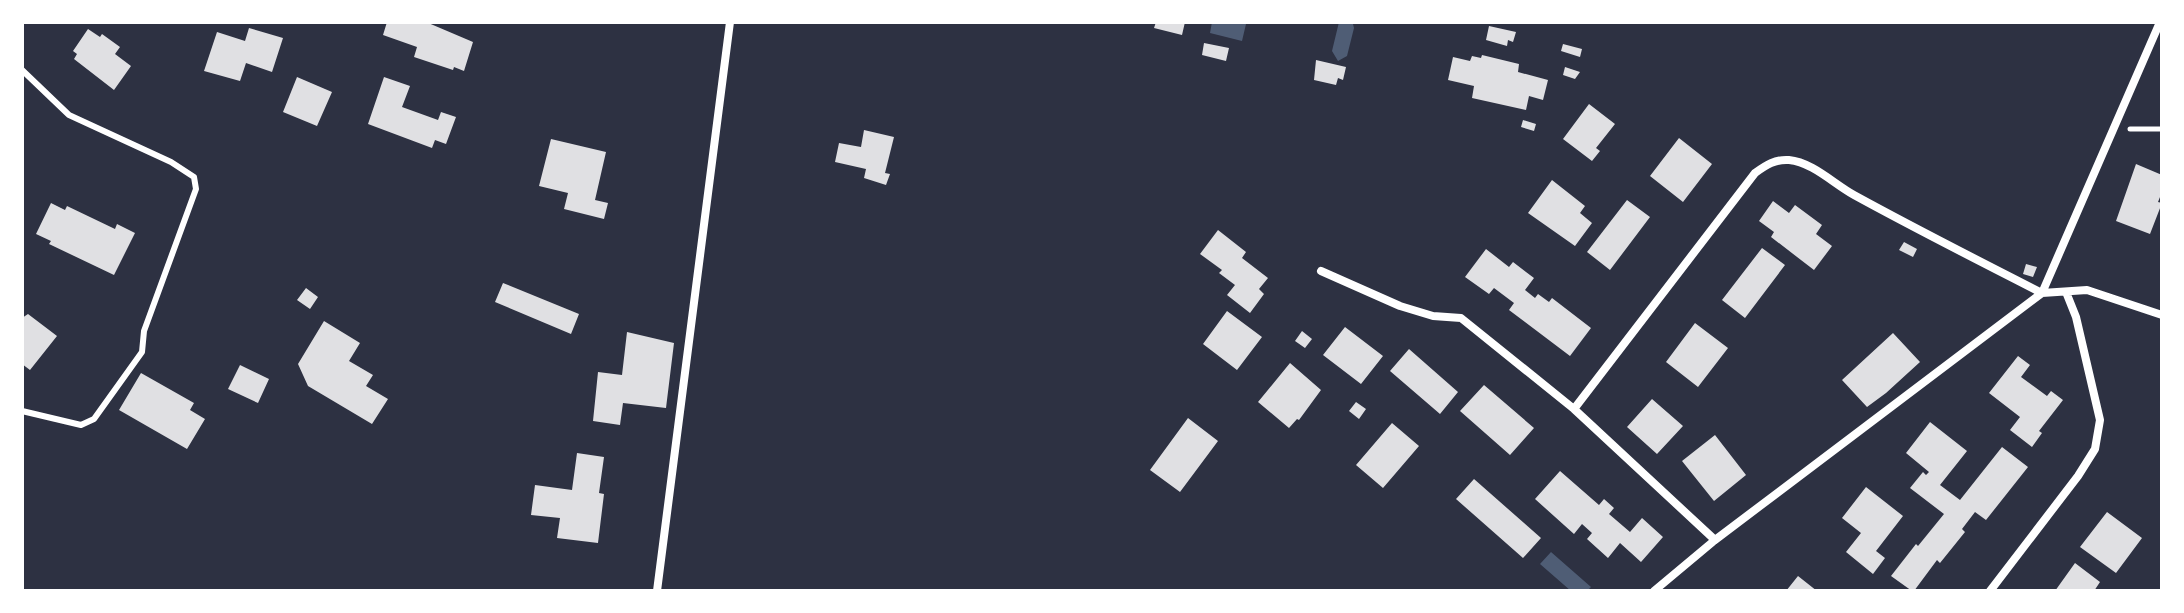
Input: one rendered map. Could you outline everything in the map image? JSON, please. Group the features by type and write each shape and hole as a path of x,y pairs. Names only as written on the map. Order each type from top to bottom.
{"street":[{"path":"657,591 730,22"},
{"path":"1654,591 1715,540 2042,293 2160,22"},
{"path":"1574,409 1755,173 1770,162 1790,160 1809,167 1841,188 1960,253 2042,293 2087,290 2162,315"},
{"path":"1321,271 1400,306 1433,316 1461,318 1574,409 1715,540"},
{"path":"1990,591 2095,449 2100,420 2076,317 2066,292"}],"lane":[{"path":"22,70 69,115 171,162 194,177 196,189 144,331 142,352 94,419 81,425 22,411"}],"path":[{"path":"2113,128 2162,129"}],"water":[{"path":"1212,22 1246,24 1242,41 1210,33"},
{"path":"1339,22 1353,24 1354,28 1347,56 1338,61 1332,51"},
{"path":"1551,552 1591,587 1587,591 1571,591 1540,564"}],"building":[{"path":"387,22 426,22 473,42 464,71 414,57 417,47 383,35"},
{"path":"1156,22 1185,22 1182,35 1154,28"},
{"path":"1489,26 1516,32 1513,42 1508,40 1507,46 1486,40"},
{"path":"249,28 283,38 272,72 246,63 240,81 204,71 217,32 245,41"},
{"path":"88,29 100,37 102,34 120,47 115,54 131,66 114,90 74,59 77,54 73,51"},
{"path":"1204,43 1229,48 1226,61 1202,55"},
{"path":"1563,44 1582,49 1580,57 1561,51"},
{"path":"1482,55 1519,64 1518,72 1548,80 1543,100 1529,96 1526,110 1472,98 1474,86 1448,80 1453,57 1470,61 1472,56 1481,58"},
{"path":"1316,60 1346,67 1343,80 1338,78 1336,85 1314,80"},
{"path":"1565,67 1580,72 1575,79 1563,75"},
{"path":"297,77 332,92 317,126 283,112"},
{"path":"384,77 410,86 402,107 438,120 441,112 456,117 446,144 435,140 432,148 368,124"},
{"path":"1589,104 1615,124 1596,148 1600,151 1592,161 1563,139"},
{"path":"1523,120 1536,124 1534,131 1521,127"},
{"path":"864,130 894,137 885,173 890,174 886,185 864,178 866,169 835,162 839,143 861,147"},
{"path":"1679,138 1712,164 1683,202 1650,176"},
{"path":"551,139 606,152 595,200 608,203 604,219 564,209 568,193 539,186"},
{"path":"2136,164 2162,175 2162,192 2158,202 2162,203 2150,234 2116,221"},
{"path":"1552,180 1585,206 1580,213 1592,223 1575,246 1528,213"},
{"path":"1627,200 1650,217 1610,270 1587,252"},
{"path":"1773,201 1789,213 1795,205 1822,225 1816,234 1832,246 1814,270 1771,237 1774,232 1759,221"},
{"path":"51,203 65,210 67,206 115,229 117,224 135,233 114,275 49,244 51,241 36,234"},
{"path":"1218,230 1246,252 1242,258 1268,278 1259,289 1264,294 1250,313 1227,295 1235,285 1219,273 1222,270 1200,254"},
{"path":"1904,242 1917,249 1913,257 1899,250"},
{"path":"1762,248 1785,265 1745,318 1722,300"},
{"path":"1486,249 1509,267 1513,262 1534,278 1525,290 1535,298 1538,294 1549,302 1552,298 1591,328 1570,356 1509,310 1514,303 1494,288 1489,294 1465,277"},
{"path":"2026,264 2037,267 2033,277 2023,274"},
{"path":"503,283 579,314 571,334 495,302"},
{"path":"306,288 318,297 310,309 297,300"},
{"path":"1227,311 1262,337 1237,370 1203,344"},
{"path":"28,314 57,336 30,370 22,364 22,318"},
{"path":"324,321 360,343 349,361 373,375 366,386 388,399 372,424 308,386 298,364"},
{"path":"1695,323 1728,348 1698,387 1666,362"},
{"path":"1345,327 1383,356 1361,384 1323,355"},
{"path":"1302,331 1312,339 1305,348 1295,341"},
{"path":"627,332 674,343 666,408 623,403 620,425 593,421 598,372 622,375"},
{"path":"1893,333 1920,362 1867,407 1842,380"},
{"path":"1409,349 1458,392 1440,414 1390,371"},
{"path":"2018,356 2030,365 2021,377 2047,396 2051,391 2063,400 2039,431 2042,433 2032,447 2010,430 2020,417 1989,393"},
{"path":"1290,363 1321,390 1299,420 1289,428 1258,402"},
{"path":"240,365 269,379 258,403 228,389"},
{"path":"141,373 194,403 190,410 205,419 187,449 119,410"},
{"path":"1484,385 1534,428 1510,455 1460,411"},
{"path":"1652,399 1683,426 1657,454 1627,427"},
{"path":"1356,402 1366,409 1359,419 1349,411"},
{"path":"1188,418 1218,441 1180,492 1150,470"},
{"path":"1930,422 1967,451 1940,485 1960,500 2002,447 2028,467 1986,520 1975,512 1962,529 1965,532 1912,591 1891,576 1944,514 1910,488 1923,472 1926,475 1929,472 1906,453"},
{"path":"1392,423 1419,446 1383,488 1356,465"},
{"path":"1715,435 1746,475 1714,501 1682,461"},
{"path":"577,453 604,457 599,493 604,494 598,543 557,538 560,518 531,515 535,485 572,490"},
{"path":"1560,471 1599,505 1604,499 1614,508 1609,514 1630,532 1642,518 1663,537 1641,562 1620,543 1608,558 1587,539 1592,533 1582,524 1574,534 1535,499"},
{"path":"1474,479 1541,538 1523,558 1456,499"},
{"path":"1866,487 1903,516 1876,551 1885,558 1873,574 1846,552 1861,533 1842,518"},
{"path":"2107,512 2142,538 2116,573 2080,547"},
{"path":"2075,563 2100,582 2094,591 2055,591"},
{"path":"1798,576 1817,591 1786,591"}]}
